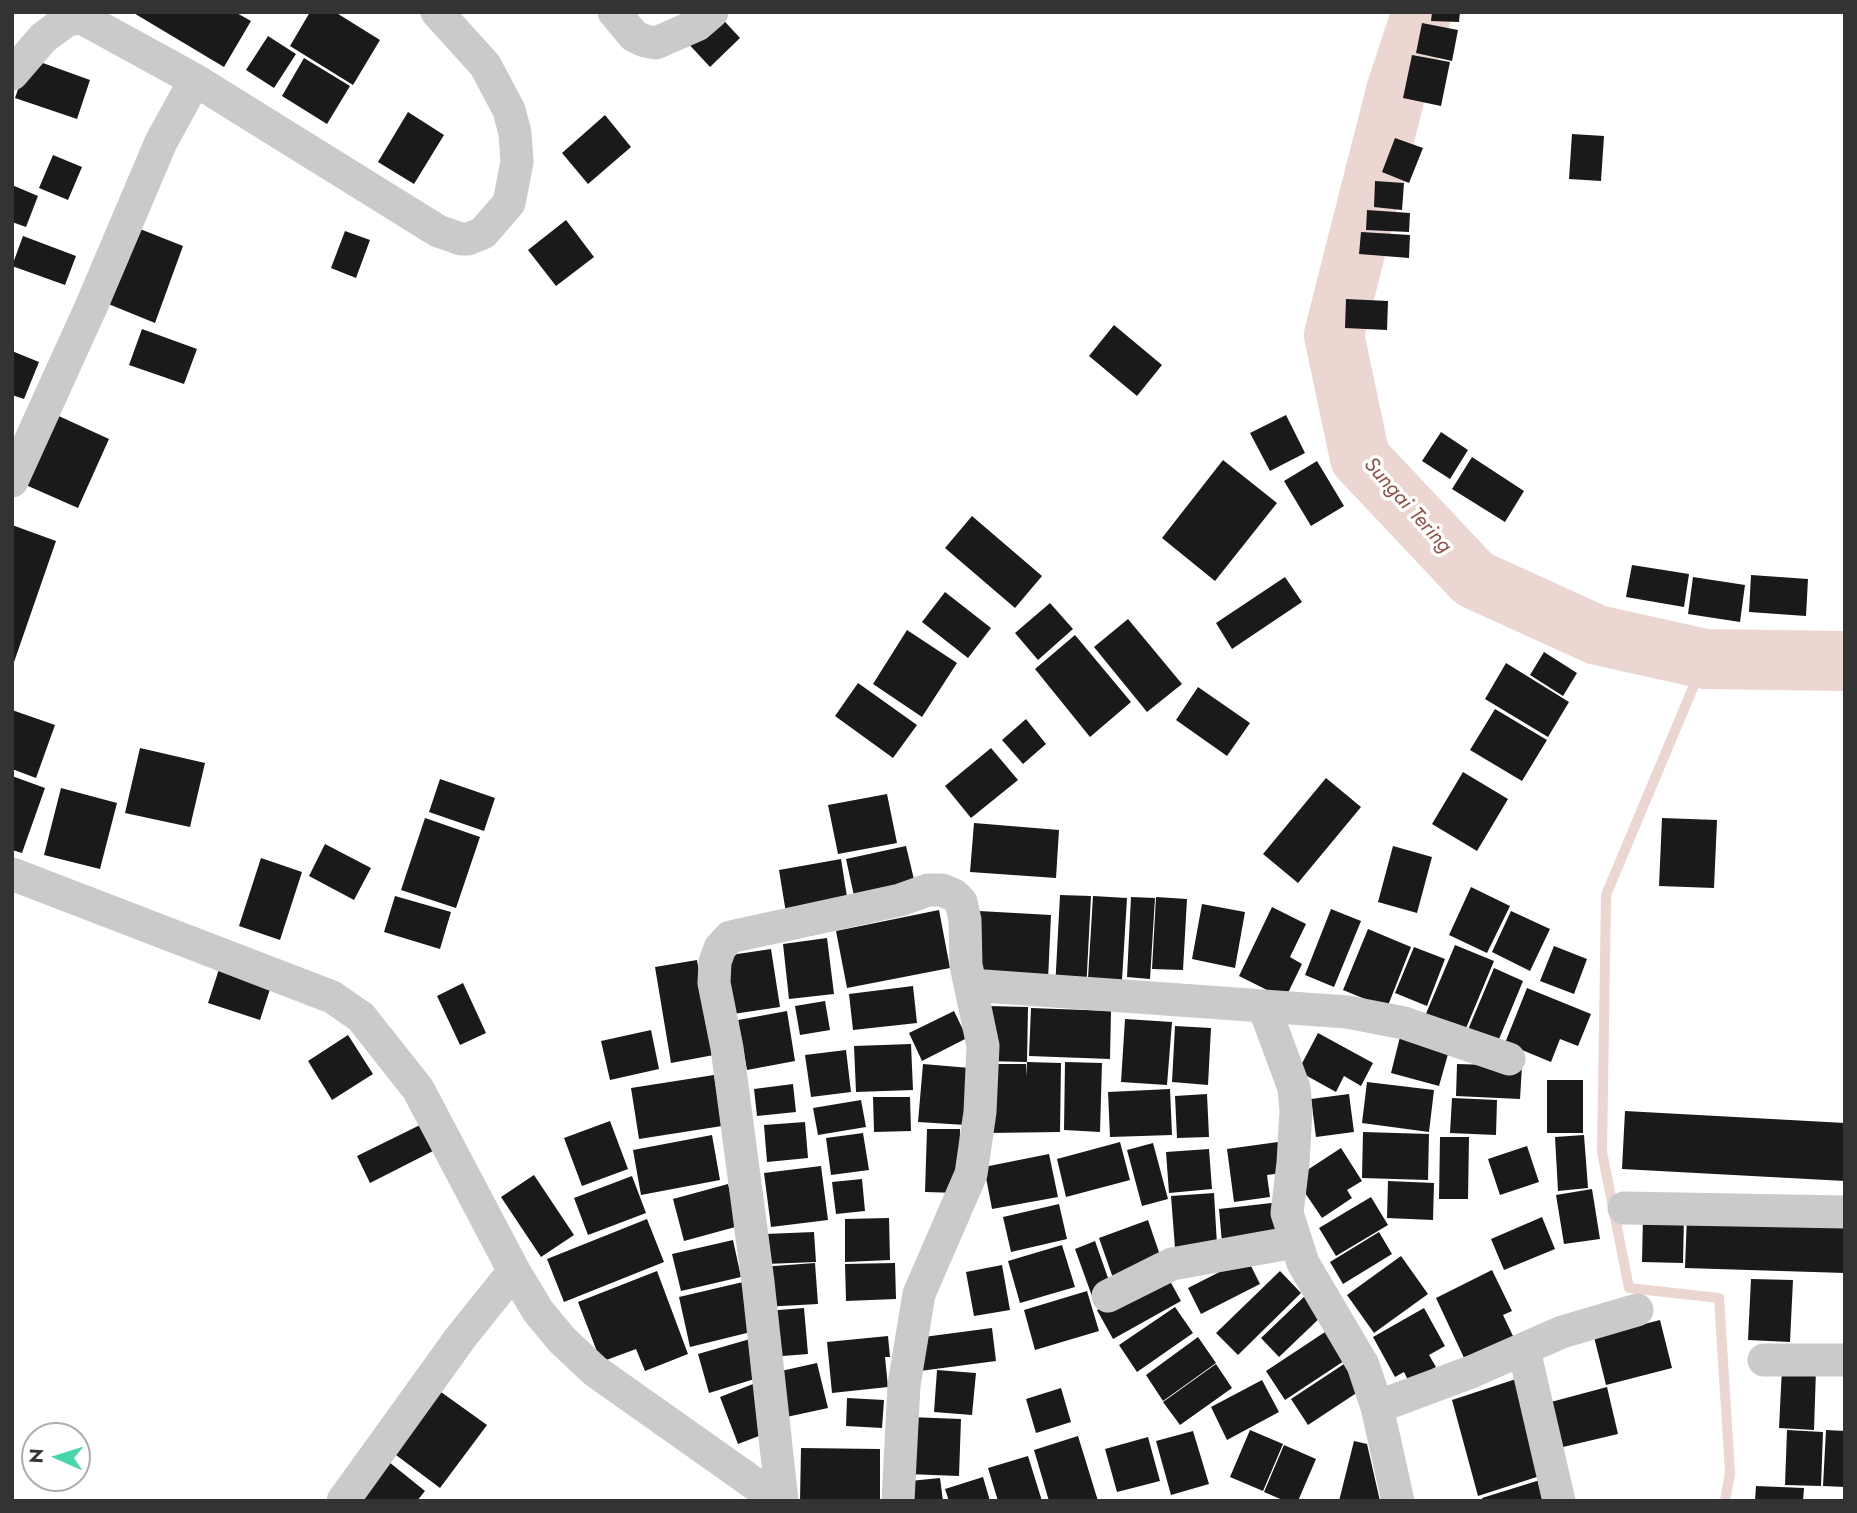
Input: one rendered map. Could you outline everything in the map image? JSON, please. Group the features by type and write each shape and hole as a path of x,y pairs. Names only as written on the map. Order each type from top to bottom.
{"street":[{"path":"12,74 43,38 67,20 82,18 195,80 438,231 468,239 483,233 509,203 517,162 515,133 509,110 485,65 437,12"},
{"path":"614,12 634,36 656,43 697,25 712,12"},
{"path":"12,481 91,307 160,142 195,80"},
{"path":"12,874 332,998 361,1017 418,1089 514,1271 538,1311 562,1340 596,1371 780,1501"},
{"path":"780,1501 758,1282 727,1048 714,983 715,962 720,948 730,937 900,900 928,890 942,890 954,895 961,902 965,920 966,965 983,1046 980,1112 971,1174 919,1294 904,1385 898,1501"},
{"path":"970,985 1347,1012 1404,1023 1509,1059"},
{"path":"1264,1007 1294,1087 1296,1110 1287,1213 1303,1263 1363,1365 1377,1407 1398,1501"},
{"path":"1624,1208 1845,1212"},
{"path":"1108,1296 1172,1264 1295,1242"},
{"path":"343,1501 461,1337 514,1271"},
{"path":"1377,1407 1524,1350 1562,1332 1637,1310"},
{"path":"1524,1350 1559,1501"},
{"path":"1764,1360 1845,1360"}],"building":[{"path":"132,12 235,12 251,21 224,67"},
{"path":"310,12 335,12 380,40 353,85 290,46"},
{"path":"716,12 740,38 710,67 685,40"},
{"path":"1432,12 1460,12 1459,22 1431,21"},
{"path":"1422,23 1458,30 1452,61 1416,53"},
{"path":"268,36 296,54 274,88 246,70"},
{"path":"1412,55 1450,62 1441,106 1403,98"},
{"path":"29,58 90,80 77,119 15,98"},
{"path":"304,58 350,86 327,124 282,96"},
{"path":"408,112 444,135 414,184 378,162"},
{"path":"605,115 631,147 588,184 562,153"},
{"path":"1572,134 1604,136 1601,181 1569,179"},
{"path":"1395,138 1423,148 1409,183 1382,172"},
{"path":"53,155 82,167 68,200 39,188"},
{"path":"1375,181 1404,183 1402,210 1374,207"},
{"path":"12,185 38,196 26,227 12,222"},
{"path":"1367,210 1410,213 1409,232 1366,230"},
{"path":"566,220 594,257 556,286 528,250"},
{"path":"135,227 183,246 155,323 106,303"},
{"path":"345,231 370,240 356,278 331,268"},
{"path":"1361,232 1410,235 1409,258 1359,254"},
{"path":"23,236 76,256 65,285 12,266"},
{"path":"1346,299 1388,301 1387,330 1345,328"},
{"path":"1114,325 1162,365 1137,396 1089,356"},
{"path":"142,329 197,349 184,384 129,365"},
{"path":"12,351 39,362 24,399 12,395"},
{"path":"50,412 109,439 78,508 19,482"},
{"path":"1286,415 1305,453 1270,471 1250,433"},
{"path":"1441,432 1468,450 1450,479 1422,461"},
{"path":"1472,457 1524,491 1505,522 1452,489"},
{"path":"1223,460 1277,503 1215,581 1162,538"},
{"path":"1317,461 1344,506 1311,526 1284,481"},
{"path":"972,516 1042,576 1015,608 945,548"},
{"path":"12,525 56,541 13,665 12,665"},
{"path":"1632,565 1689,574 1684,607 1626,597"},
{"path":"1751,575 1808,579 1806,616 1749,612"},
{"path":"1285,577 1302,602 1232,649 1216,623"},
{"path":"1693,577 1745,585 1740,622 1688,614"},
{"path":"945,592 991,628 968,658 922,622"},
{"path":"1050,603 1073,629 1038,660 1015,633"},
{"path":"1128,619 1182,684 1147,712 1094,647"},
{"path":"907,630 957,663 922,717 873,684"},
{"path":"1075,635 1131,702 1090,737 1035,669"},
{"path":"1544,652 1577,673 1563,696 1530,675"},
{"path":"1506,663 1569,702 1548,737 1485,699"},
{"path":"858,683 917,725 893,758 835,716"},
{"path":"1198,687 1250,723 1227,756 1176,720"},
{"path":"1495,709 1547,740 1522,781 1470,750"},
{"path":"12,710 55,725 36,778 12,769"},
{"path":"1026,719 1046,744 1023,764 1002,740"},
{"path":"140,748 205,763 190,827 125,813"},
{"path":"991,748 1018,780 971,818 945,786"},
{"path":"1463,772 1508,799 1477,851 1432,824"},
{"path":"12,776 45,788 22,853 12,850"},
{"path":"1326,778 1361,807 1298,883 1263,854"},
{"path":"440,779 495,798 484,831 429,812"},
{"path":"61,788 117,803 100,869 44,855"},
{"path":"887,794 897,843 838,854 828,805"},
{"path":"425,818 480,837 456,908 401,890"},
{"path":"1662,818 1717,820 1714,888 1659,886"},
{"path":"974,823 1059,830 1056,878 970,872"},
{"path":"325,844 371,868 354,900 309,876"},
{"path":"906,846 917,892 856,905 846,859"},
{"path":"1393,846 1432,857 1417,913 1378,902"},
{"path":"261,858 302,872 280,940 239,926"},
{"path":"841,859 848,903 786,913 779,870"},
{"path":"1471,887 1510,906 1487,953 1449,935"},
{"path":"1060,895 1091,896 1086,991 1055,989"},
{"path":"395,896 451,912 440,949 384,932"},
{"path":"1093,896 1127,898 1122,980 1088,978"},
{"path":"1131,897 1155,898 1150,979 1127,977"},
{"path":"1156,897 1187,899 1183,970 1152,969"},
{"path":"1202,904 1245,912 1235,968 1192,959"},
{"path":"1272,907 1306,924 1290,957 1302,964 1285,999 1239,976"},
{"path":"1331,909 1361,921 1334,987 1305,975"},
{"path":"939,910 950,968 847,988 836,931"},
{"path":"979,911 1051,915 1048,980 976,976"},
{"path":"1511,911 1550,929 1530,971 1492,952"},
{"path":"1368,929 1411,947 1387,1008 1343,990"},
{"path":"827,938 834,994 789,999 783,944"},
{"path":"1455,945 1494,961 1464,1033 1425,1016"},
{"path":"1554,946 1587,959 1574,994 1540,981"},
{"path":"1414,947 1445,959 1427,1006 1395,993"},
{"path":"771,949 780,1007 733,1014 724,956"},
{"path":"697,960 714,1055 671,1063 655,967"},
{"path":"221,963 273,980 260,1020 208,1003"},
{"path":"1494,968 1523,981 1497,1044 1467,1032"},
{"path":"463,983 486,1033 460,1045 437,996"},
{"path":"913,986 917,1023 853,1030 849,994"},
{"path":"1527,988 1591,1014 1578,1046 1560,1039 1551,1062 1505,1043"},
{"path":"825,1001 830,1030 800,1035 795,1006"},
{"path":"987,1006 1028,1007 1027,1062 985,1061"},
{"path":"1031,1008 1111,1011 1110,1059 1029,1056"},
{"path":"787,1011 795,1061 747,1070 738,1020"},
{"path":"954,1011 967,1038 922,1061 909,1033"},
{"path":"1125,1019 1172,1022 1167,1085 1121,1082"},
{"path":"1175,1026 1211,1028 1208,1085 1172,1082"},
{"path":"651,1030 659,1069 610,1080 601,1041"},
{"path":"1318,1033 1373,1063 1361,1086 1344,1076 1336,1092 1298,1071"},
{"path":"1401,1033 1450,1047 1439,1086 1391,1073"},
{"path":"348,1035 373,1074 332,1100 308,1061"},
{"path":"911,1044 913,1090 856,1092 854,1046"},
{"path":"846,1050 851,1092 811,1097 805,1055"},
{"path":"1027,1062 1061,1063 1060,1132 988,1133 988,1064 1026,1064 1026,1077"},
{"path":"1065,1062 1102,1063 1100,1132 1064,1130"},
{"path":"923,1064 970,1068 966,1125 918,1122"},
{"path":"1457,1064 1522,1066 1520,1099 1456,1096"},
{"path":"714,1075 722,1126 639,1139 631,1088"},
{"path":"1547,1080 1583,1080 1583,1133 1547,1133"},
{"path":"1367,1082 1434,1090 1429,1132 1362,1123"},
{"path":"793,1084 796,1112 757,1116 754,1089"},
{"path":"1170,1089 1172,1135 1110,1137 1108,1092"},
{"path":"1207,1094 1209,1137 1177,1138 1175,1096"},
{"path":"1349,1094 1354,1132 1316,1137 1311,1099"},
{"path":"873,1097 910,1097 911,1131 874,1132"},
{"path":"1452,1098 1497,1100 1496,1135 1450,1133"},
{"path":"861,1100 866,1127 818,1135 813,1108"},
{"path":"1625,1111 1845,1123 1845,1181 1622,1169"},
{"path":"610,1121 628,1169 582,1186 564,1138"},
{"path":"805,1122 808,1158 767,1162 764,1125"},
{"path":"420,1125 433,1151 370,1183 357,1156"},
{"path":"927,1129 960,1129 959,1193 925,1192"},
{"path":"1363,1132 1429,1134 1428,1180 1362,1178"},
{"path":"863,1133 869,1170 831,1175 826,1138"},
{"path":"712,1135 720,1180 641,1195 633,1150"},
{"path":"1584,1135 1588,1188 1558,1191 1555,1137"},
{"path":"1440,1137 1469,1137 1468,1199 1439,1199"},
{"path":"1120,1142 1130,1180 1066,1197 1057,1159"},
{"path":"1278,1142 1282,1173 1267,1175 1270,1197 1234,1202 1227,1149"},
{"path":"1153,1143 1168,1199 1142,1206 1127,1150"},
{"path":"1527,1146 1539,1182 1500,1195 1488,1159"},
{"path":"1341,1148 1362,1181 1347,1190 1352,1198 1322,1218 1295,1178"},
{"path":"1209,1149 1212,1189 1169,1193 1166,1152"},
{"path":"1049,1154 1058,1197 992,1209 984,1167"},
{"path":"821,1166 828,1220 771,1227 764,1173"},
{"path":"534,1175 574,1235 541,1257 501,1197"},
{"path":"632,1176 646,1213 588,1235 574,1198"},
{"path":"862,1179 865,1211 836,1214 832,1182"},
{"path":"1388,1181 1434,1183 1433,1220 1387,1218"},
{"path":"728,1184 739,1226 684,1241 673,1199"},
{"path":"1592,1189 1600,1239 1564,1244 1556,1195"},
{"path":"1214,1193 1217,1245 1175,1248 1171,1196"},
{"path":"1371,1197 1388,1225 1336,1256 1319,1228"},
{"path":"1280,1202 1284,1237 1222,1243 1219,1209"},
{"path":"1059,1204 1067,1239 1011,1252 1003,1217"},
{"path":"1643,1215 1684,1216 1683,1263 1642,1262"},
{"path":"1687,1215 1845,1221 1845,1273 1685,1268"},
{"path":"1542,1217 1555,1249 1504,1270 1491,1239"},
{"path":"889,1218 890,1260 845,1262 845,1219"},
{"path":"647,1219 664,1262 564,1302 547,1259"},
{"path":"1148,1220 1162,1261 1113,1278 1099,1238"},
{"path":"814,1232 816,1262 766,1264 765,1234"},
{"path":"1379,1232 1392,1254 1343,1284 1330,1262"},
{"path":"733,1240 741,1277 681,1291 672,1254"},
{"path":"1095,1241 1113,1292 1093,1299 1075,1249"},
{"path":"1062,1245 1075,1287 1020,1303 1008,1261"},
{"path":"1401,1256 1428,1294 1374,1333 1347,1295"},
{"path":"1247,1258 1260,1284 1201,1314 1188,1288"},
{"path":"815,1263 818,1304 763,1307 761,1267"},
{"path":"895,1263 896,1299 846,1301 845,1264"},
{"path":"1002,1265 1010,1310 974,1316 966,1272"},
{"path":"1492,1270 1512,1311 1503,1315 1513,1336 1465,1360 1436,1298"},
{"path":"657,1271 688,1354 645,1371 636,1349 601,1362 578,1302"},
{"path":"1280,1271 1301,1293 1238,1355 1216,1333"},
{"path":"1165,1272 1181,1301 1113,1339 1097,1310"},
{"path":"1751,1279 1793,1280 1790,1342 1748,1340"},
{"path":"743,1282 755,1331 690,1347 679,1297"},
{"path":"1087,1291 1099,1331 1035,1350 1024,1310"},
{"path":"1307,1294 1325,1313 1279,1357 1261,1338"},
{"path":"1175,1307 1193,1333 1137,1372 1119,1345"},
{"path":"804,1308 808,1354 770,1357 766,1311"},
{"path":"1424,1308 1445,1346 1429,1355 1436,1367 1409,1382 1404,1372 1395,1377 1373,1337"},
{"path":"1660,1320 1672,1368 1606,1385 1594,1337"},
{"path":"992,1328 996,1361 920,1371 916,1338"},
{"path":"1325,1332 1344,1361 1285,1400 1266,1371"},
{"path":"888,1336 890,1357 885,1357 888,1387 832,1393 827,1342"},
{"path":"1198,1337 1216,1363 1163,1401 1146,1375"},
{"path":"750,1339 761,1377 709,1393 698,1354"},
{"path":"1347,1362 1364,1388 1308,1425 1291,1399"},
{"path":"817,1363 828,1408 782,1418 772,1373"},
{"path":"1216,1364 1232,1388 1180,1425 1163,1402"},
{"path":"1782,1368 1816,1369 1814,1430 1779,1428"},
{"path":"937,1370 976,1373 972,1415 934,1412"},
{"path":"1516,1379 1546,1474 1478,1496 1452,1400"},
{"path":"1262,1380 1279,1412 1227,1440 1211,1407"},
{"path":"753,1384 772,1431 738,1444 720,1397"},
{"path":"434,1387 487,1425 440,1488 388,1449"},
{"path":"1607,1387 1618,1434 1563,1447 1551,1402"},
{"path":"1061,1388 1071,1422 1036,1433 1026,1399"},
{"path":"847,1398 884,1400 882,1428 846,1426"},
{"path":"909,1417 961,1419 959,1476 907,1474"},
{"path":"1250,1430 1283,1444 1263,1491 1230,1477"},
{"path":"1787,1430 1823,1432 1821,1486 1785,1485"},
{"path":"1826,1430 1845,1431 1845,1487 1823,1486"},
{"path":"1193,1431 1209,1484 1171,1495 1156,1441"},
{"path":"1078,1436 1098,1501 1049,1501 1034,1450"},
{"path":"1148,1437 1160,1481 1117,1492 1105,1449"},
{"path":"1354,1441 1367,1444 1380,1501 1339,1501"},
{"path":"1284,1445 1316,1459 1298,1501 1285,1501 1264,1492"},
{"path":"801,1448 880,1449 880,1501 800,1501"},
{"path":"1028,1456 1042,1501 998,1501 988,1468"},
{"path":"389,1462 425,1491 417,1501 358,1501"},
{"path":"983,1477 990,1501 949,1501 945,1489"},
{"path":"940,1478 943,1501 902,1501 900,1482"},
{"path":"1540,1480 1546,1501 1483,1501 1482,1498"},
{"path":"1756,1486 1804,1488 1803,1501 1755,1501"}],"waterway":[{"name":"Sungai Tering","path":"1422,12 1396,91 1334,335 1360,458 1474,579 1597,635 1705,659 1845,661"},
{"path":"1705,659 1606,895 1602,1152 1629,1288 1719,1298 1730,1473 1725,1501"}]}
